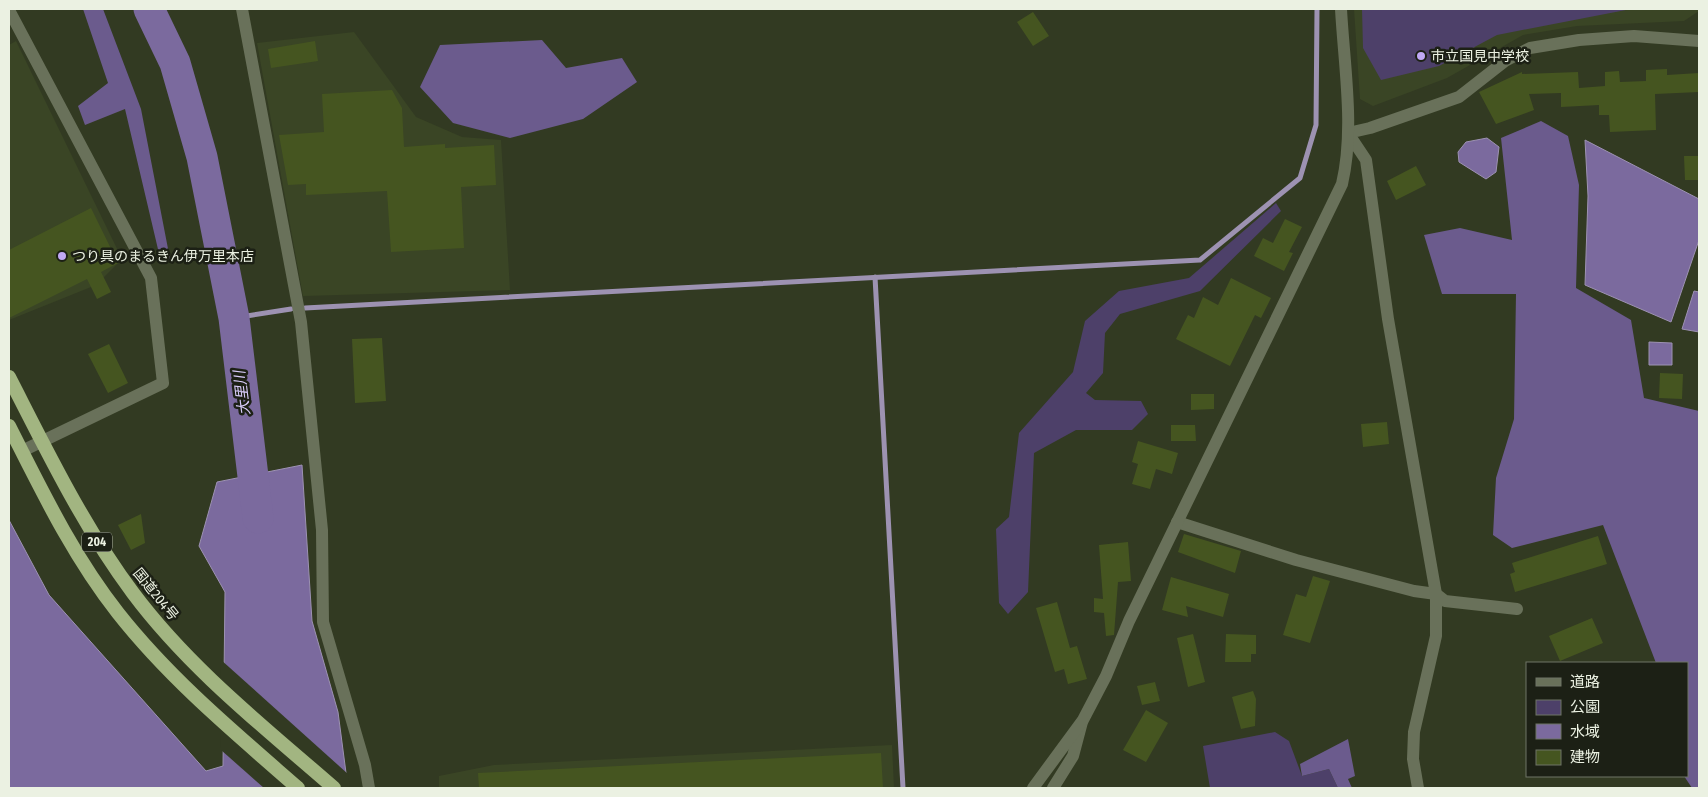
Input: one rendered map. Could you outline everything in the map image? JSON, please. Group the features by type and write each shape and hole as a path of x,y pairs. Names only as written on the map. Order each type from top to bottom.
{"highway":[{"name":"国道204号","path":"9,377 74,501 112,564 134,595 176,644 217,686 334,788"},
{"name":"204","path":"9,426 79,557 118,613 160,662 216,716 298,788"}],"street":[{"path":"242,9 301,322 322,530 324,622 365,765 368,788"},
{"path":"1053,788 1072,756 1083,720 1177,522 1342,184 1347,160 1348,134 1341,9"},
{"path":"9,10 151,278 163,383 42,440 22,452"},
{"path":"1348,134 1459,97 1504,61 1530,48 1579,40 1634,36 1699,41"},
{"path":"1348,134 1366,160 1388,318 1436,594 1436,636 1414,732 1413,759 1418,788"},
{"path":"1177,522 1296,560 1414,591 1436,594 1445,600 1517,609"},
{"path":"1033,788 1083,720"}],"shaded area":[{"path":"83,9 103,9 141,109 170,259 161,262 125,109 85,125 78,106 108,83"},
{"name":"市立国見中学校","path":"1354,9 1699,9 1699,11 1684,21 1577,26 1523,35 1447,78 1373,106 1360,99"},
{"path":"354,32 416,117 462,137 501,140 510,290 303,296 257,43"},
{"path":"542,40 566,68 622,58 637,82 583,119 510,138 453,123 420,87 440,45"},
{"name":"つり具のまるきん伊万里本店","path":"16,41 122,259 96,285 9,320 9,45"},
{"path":"1541,121 1568,136 1579,185 1576,288 1631,320 1644,398 1699,411 1699,788 1692,788 1685,777 1688,777 1688,662 1656,662 1603,525 1512,548 1493,535 1496,478 1514,419 1516,294 1442,294 1424,235 1460,228 1512,240 1501,138"},
{"path":"1348,739 1355,776 1348,779 1352,788 1338,788 1329,769 1302,776 1300,764"},
{"path":"892,745 894,788 439,788 439,776 494,765"}],"green space":[{"name":"市立国見中学校","path":"1362,9 1631,9 1497,35 1439,66 1381,80 1363,48"},
{"path":"1276,203 1281,211 1200,291 1120,314 1105,333 1103,373 1086,393 1095,400 1141,401 1148,414 1132,430 1076,430 1034,453 1028,592 1008,614 999,603 996,529 1009,517 1019,433 1073,372 1085,321 1119,291 1189,278"},
{"path":"1275,732 1289,741 1302,776 1329,769 1338,788 1210,788 1203,746"}],"water":[{"path":"1487,138 1499,147 1496,172 1486,179 1459,162 1458,152 1466,142"},
{"path":"1585,140 1699,199 1699,240 1671,322 1585,285 1588,196"},
{"path":"1694,291 1699,292 1699,332 1682,329"},
{"path":"1649,342 1672,343 1672,365 1649,365"},
{"path":"302,465 312,621 338,712 348,788 9,788 9,520 49,595 206,771 223,766 225,592 199,546 217,482"}],"pier":[{"path":"220,659 348,774 350,788 264,788 221,750"}],"building":[{"path":"1033,12 1049,36 1033,46 1017,22"},
{"path":"315,41 318,61 271,68 268,49"},
{"path":"1667,69 1667,75 1699,73 1699,92 1655,94 1656,130 1610,132 1609,115 1599,115 1599,105 1561,107 1561,93 1529,94 1534,110 1496,124 1479,92 1522,72 1522,74 1578,72 1579,88 1605,86 1605,72 1619,71 1620,82 1646,81 1646,70"},
{"path":"392,90 402,108 404,147 445,144 445,148 494,145 496,185 461,187 464,248 391,252 387,191 306,195 306,184 288,185 279,135 324,132 322,94"},
{"path":"1684,156 1699,156 1699,180 1685,180"},
{"path":"1416,166 1426,185 1396,200 1387,181"},
{"name":"つり具のまるきん伊万里本店","path":"91,208 118,263 101,272 111,292 97,299 87,279 9,318 9,250"},
{"path":"1285,219 1302,227 1289,252 1293,253 1284,271 1254,256 1263,238 1273,243"},
{"path":"1231,278 1271,298 1261,318 1255,315 1230,366 1176,339 1188,315 1194,318 1203,297 1218,305"},
{"path":"382,338 386,401 355,403 352,339"},
{"path":"109,344 128,383 108,393 88,354"},
{"path":"1660,373 1683,374 1682,399 1659,398"},
{"path":"1191,394 1214,394 1214,409 1191,410"},
{"path":"1387,422 1389,444 1363,447 1361,424"},
{"path":"1171,425 1195,425 1196,441 1171,441"},
{"path":"1138,441 1178,453 1172,474 1156,469 1150,489 1132,484 1138,464 1132,462"},
{"path":"141,514 145,543 131,550 118,525"},
{"path":"1184,534 1241,551 1235,573 1178,552"},
{"path":"1598,536 1607,564 1515,592 1510,574 1515,572 1512,563"},
{"path":"1128,542 1131,581 1118,582 1114,635 1106,636 1104,613 1094,612 1094,598 1103,599 1099,545"},
{"path":"1313,576 1330,581 1310,643 1283,635 1296,594 1306,597"},
{"path":"1171,577 1229,594 1223,617 1186,606 1188,617 1162,610"},
{"path":"1057,602 1070,648 1077,646 1087,679 1068,684 1064,669 1055,672 1036,608"},
{"path":"1592,618 1603,643 1560,661 1549,636"},
{"path":"1193,634 1205,682 1188,687 1177,638"},
{"path":"1226,634 1256,635 1256,654 1251,654 1251,662 1225,662"},
{"path":"1155,682 1160,701 1142,705 1137,686"},
{"path":"1253,691 1256,699 1255,726 1241,729 1232,697"},
{"path":"1146,710 1168,723 1146,762 1123,750"},
{"path":"881,753 883,788 479,788 478,773"}],"waterway":[{"name":"大里川","path":"149,9 175,63 202,157 234,318 258,518"},
{"path":"305,308 1200,260 1300,178 1316,125 1317,9"},
{"path":"875,277 903,788"},
{"path":"234,318 291,309"}],"place":[{"name":"市立国見中学校","path":"1421,56"},
{"name":"つり具のまるきん伊万里本店","path":"62,256"}]}
